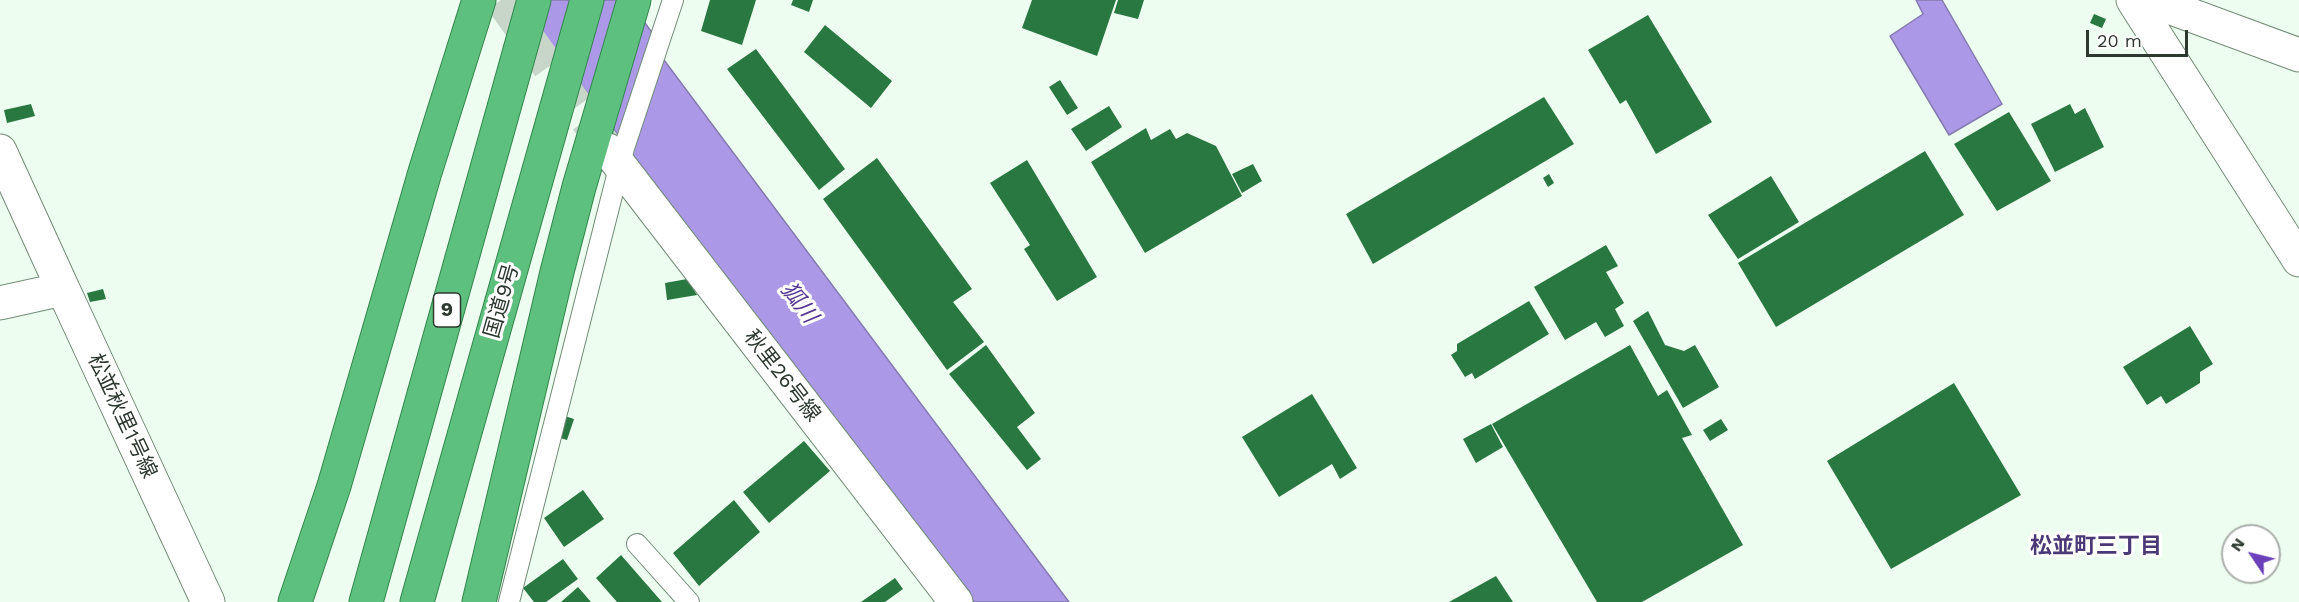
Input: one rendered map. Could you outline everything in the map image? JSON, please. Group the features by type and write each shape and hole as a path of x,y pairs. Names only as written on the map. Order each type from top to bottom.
{"highway":[{"path":"295,602 334,486 425,172 479,0"},
{"name":"国道9号","path":"417,602 587,0"},
{"path":"487,601 557,272 613,147 634,0"},
{"name":"9","path":"366,602 531,9"}],"street":[{"path":"2133,0 2299,260"},
{"path":"2150,0 2299,55"},
{"name":"秋里26号線","path":"613,147 956,602"},
{"name":"松並秋里1号線","path":"0,151 208,602"},
{"path":"0,303 63,289"}],"lane":[{"path":"487,601 542,464 613,147 662,35 673,0"},
{"path":"637,544 689,602"}],"water":[{"name":"狐川","path":"518,0 629,0 655,37 664,60 1069,602 974,602 641,166"},
{"path":"1916,0 1942,0 2002,104 1949,135 1890,36 1923,14"}],"building":[{"path":"710,0 756,0 742,45 701,31"},
{"path":"793,0 813,0 809,12 791,5"},
{"path":"1032,0 1116,0 1097,56 1022,28"},
{"path":"1118,0 1144,0 1138,19 1114,13"},
{"path":"2094,14 2106,19 2102,28 2090,23"},
{"path":"1648,15 1712,122 1656,154 1626,100 1620,104 1588,50"},
{"path":"825,25 892,81 871,108 804,52"},
{"path":"756,49 845,169 819,190 727,69"},
{"path":"1060,80 1078,108 1067,115 1049,87"},
{"path":"1544,97 1574,144 1373,264 1346,214"},
{"path":"31,104 35,116 7,123 4,110"},
{"path":"2070,104 2075,114 2085,108 2104,147 2055,172 2031,124"},
{"path":"1109,106 1122,127 1086,151 1071,129"},
{"path":"2009,112 2051,181 1997,211 1954,144"},
{"path":"1146,128 1151,140 1170,129 1176,139 1187,133 1216,146 1242,196 1145,253 1091,162"},
{"path":"1925,151 1964,215 1776,327 1738,263"},
{"path":"877,158 972,289 953,302 984,342 947,370 823,199"},
{"path":"1027,160 1097,277 1057,301 1024,249 1030,245 990,183"},
{"path":"1253,164 1262,181 1242,193 1232,174"},
{"path":"1549,174 1554,183 1548,187 1543,178"},
{"path":"1771,176 1799,222 1738,259 1708,215"},
{"path":"1606,245 1618,266 1606,272 1624,303 1615,309 1624,326 1605,337 1596,322 1565,340 1534,287"},
{"path":"687,279 697,295 667,300 665,283"},
{"path":"103,289 106,299 90,302 87,293"},
{"path":"1529,301 1549,334 1475,379 1472,373 1465,377 1451,355 1457,351 1457,344"},
{"path":"1648,311 1665,345 1684,351 1695,345 1719,387 1683,408 1633,321"},
{"path":"2190,326 2213,364 2200,372 2200,383 2166,404 2161,396 2147,405 2123,367"},
{"path":"986,345 1035,413 1017,427 1041,459 1027,470 949,374"},
{"path":"1630,345 1658,396 1667,390 1692,435 1682,438 1743,545 1642,602 1597,602 1492,424"},
{"path":"1954,383 2021,495 1891,569 1827,461"},
{"path":"1312,394 1357,468 1340,479 1332,464 1279,497 1242,437"},
{"path":"565,416 574,419 567,440 557,437"},
{"path":"1721,419 1728,430 1710,441 1703,430"},
{"path":"1491,424 1503,447 1476,463 1463,439"},
{"path":"804,441 830,471 769,523 743,492"},
{"path":"583,490 604,519 564,547 544,518"},
{"path":"734,500 760,532 699,586 673,553"},
{"path":"621,555 662,602 617,602 596,578"},
{"path":"563,559 578,579 546,602 534,602 523,588"},
{"path":"1496,576 1513,602 1449,602"},
{"path":"895,578 903,589 885,602 861,602"},
{"path":"578,587 591,602 561,602"}],"tunnel":[{"path":"501,0 608,150"}],"district":[{"name":"松並町三丁目","path":"2096,547"}]}
